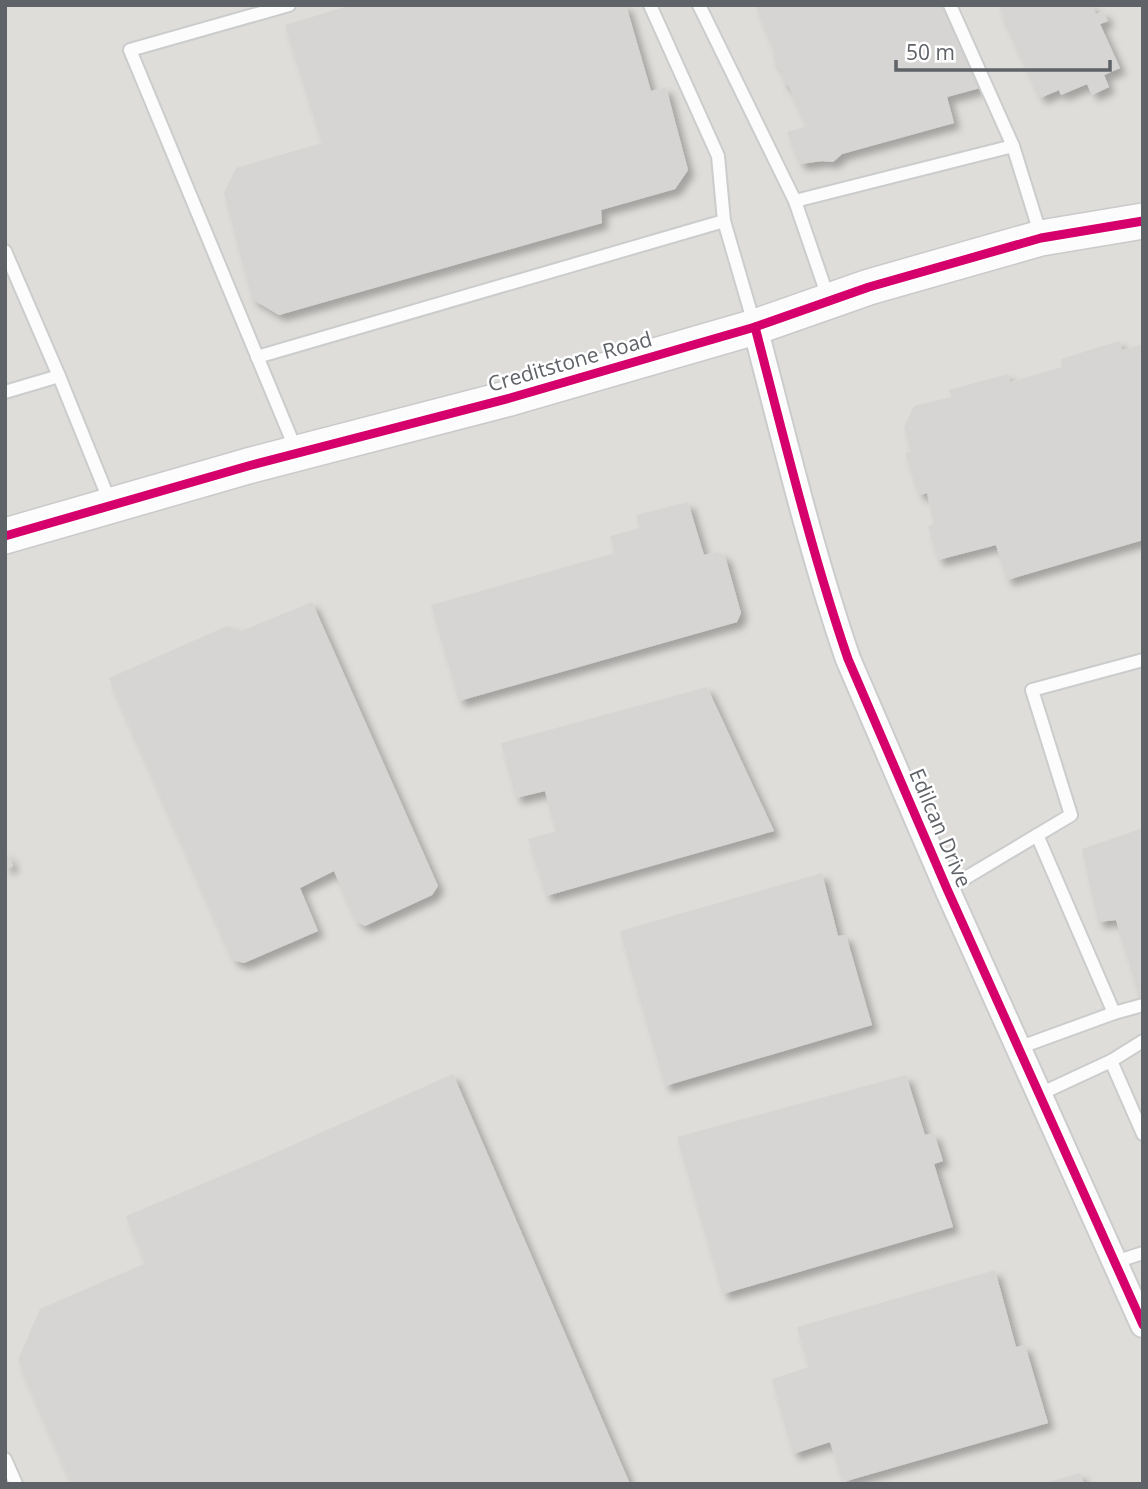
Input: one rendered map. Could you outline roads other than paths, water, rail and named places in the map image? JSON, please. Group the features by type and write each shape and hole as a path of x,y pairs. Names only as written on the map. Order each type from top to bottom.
{"street":[{"name":"Creditstone Road","path":"5,536 297,454 510,398 755,327 869,287 1041,238 1143,220"},
{"name":"Edilcan Drive","path":"755,327 788,455 843,647 947,889 1143,1325"}],"lane":[{"path":"289,5 130,50 297,454"},
{"path":"650,5 718,156 724,221 755,327"},
{"path":"699,5 795,201 830,300"},
{"path":"950,5 1013,146 1041,238"},
{"path":"795,201 1013,146"},
{"path":"257,357 724,221"},
{"path":"5,251 111,506"},
{"path":"5,392 59,376"},
{"path":"947,889 1071,815 1032,690 1143,660"},
{"path":"1037,835 1114,1013"},
{"path":"1018,1048 1114,1013 1143,1006"},
{"path":"1040,1094 1111,1061 1143,1041"},
{"path":"1111,1061 1143,1134"},
{"path":"1115,1262 1143,1253"},
{"path":"5,1459 16,1484"}]}
